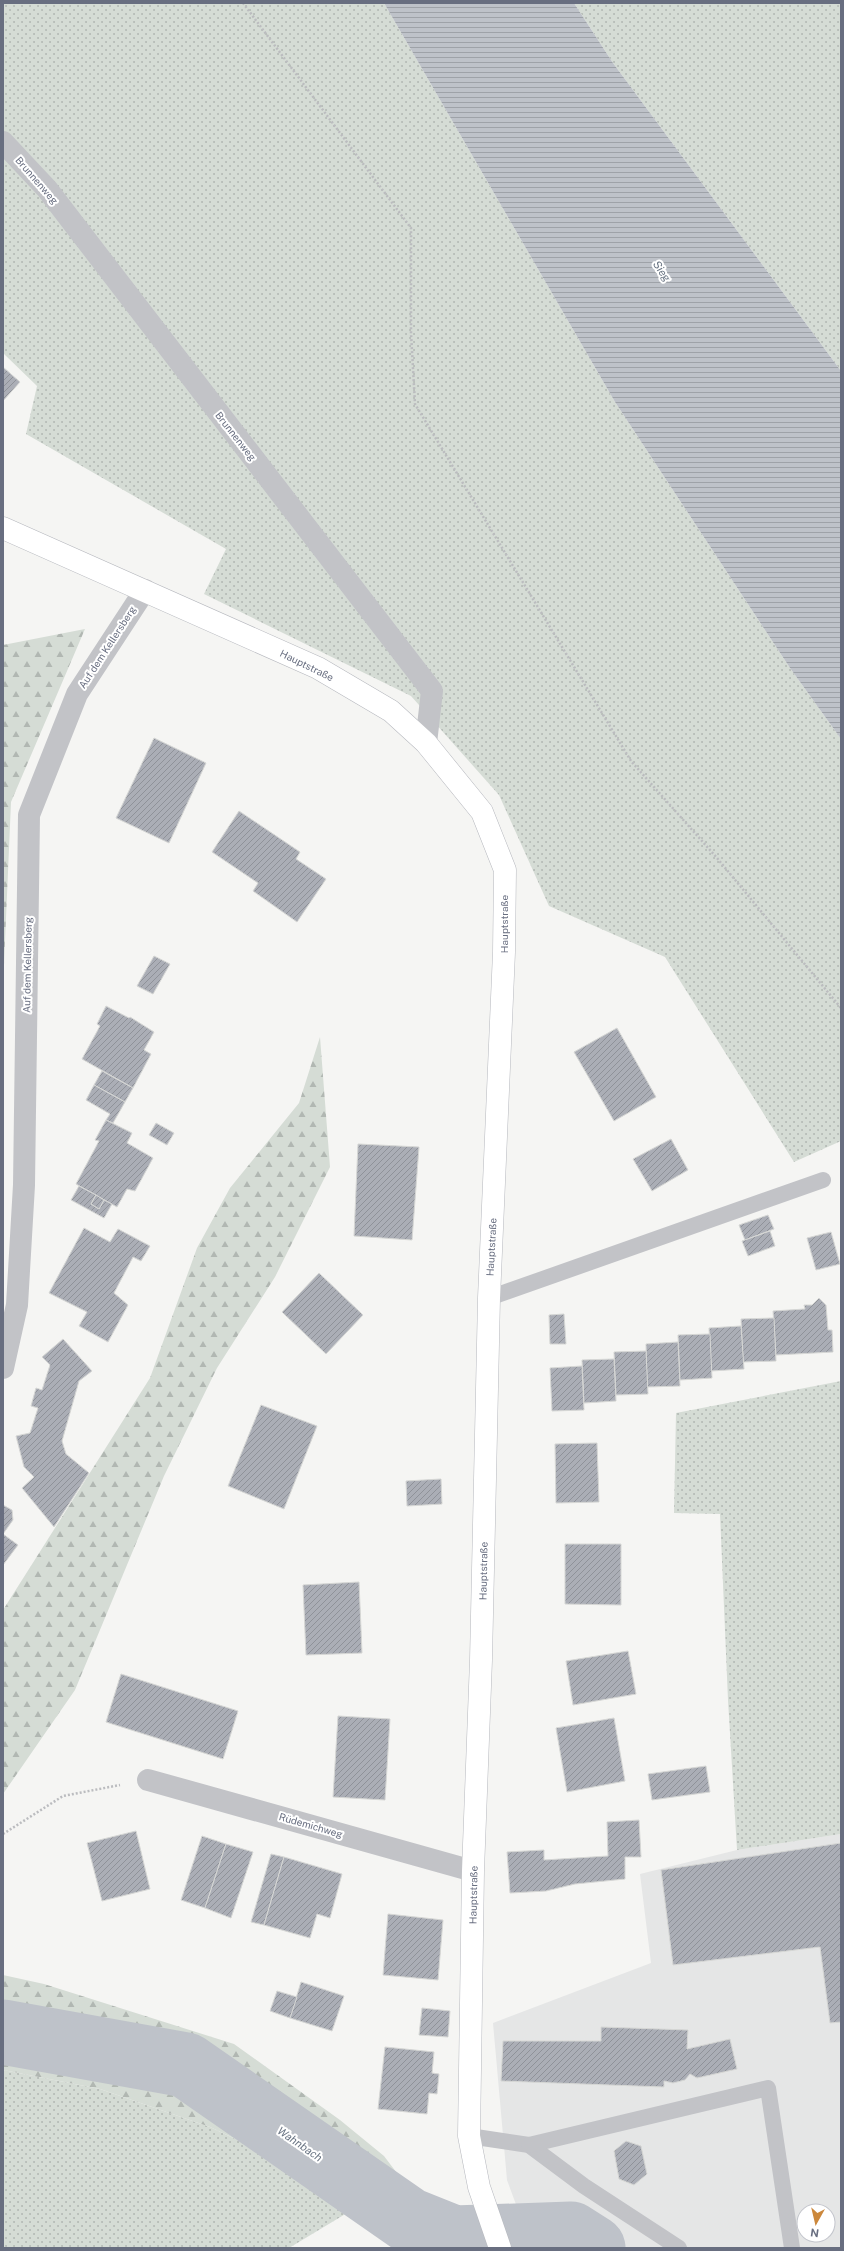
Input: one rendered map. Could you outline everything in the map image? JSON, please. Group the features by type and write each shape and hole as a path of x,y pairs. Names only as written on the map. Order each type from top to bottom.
{"main road":[{"name":"Hauptstraße","path":"3,528 318,668 391,711 426,743 482,812 505,870 504,952 489,1298 481,1660 473,1871 469,2136 480,2187 500,2248"}],"street":[{"name":"Brunnenweg","path":"3,142 46,189 432,691 426,743"},
{"name":"Auf dem Kellersberg","path":"3,1368 17,1305 24,1185 30,814 77,694 145,590"},
{"name":"Rüdemichweg","path":"148,1780 473,1871"}],"lane":[{"path":"489,1298 823,1180"},
{"path":"469,2136 529,2145 768,2088 792,2248"},
{"path":"529,2145 584,2186 679,2248"}],"path":[{"path":"243,3 411,228 411,333 415,404 631,761 717,858 841,1008"},
{"path":"3,1834 63,1796 148,1780"}],"shaded area":[{"path":"841,1834 841,2248 532,2248 507,2180 493,2023 651,1963 640,1874 737,1850"}],"green space":[{"path":"3,3 384,3 615,402 790,668 841,739 841,1141 794,1162 665,957 549,906 499,795 411,696 204,594 226,549 26,434 37,386 3,353"},
{"path":"574,3 841,3 841,371 613,63"},
{"path":"85,629 11,802 3,988 3,645"},
{"path":"320,1037 330,1167 275,1277 217,1368 164,1476 75,1690 3,1794 3,1610 150,1378 197,1248 230,1188 299,1103"},
{"path":"841,1381 841,1834 737,1850 728,1700 720,1514 674,1513 676,1413"},
{"path":"3,1975 44,1984 234,2044 340,2120 384,2156 431,2218 367,2201 210,2127 100,2089 3,2070"},
{"path":"3,2070 100,2089 210,2127 367,2201 289,2248 3,2248"}],"water":[{"name":"Sieg","path":"384,3 574,3 613,63 841,371 841,739 790,668 615,402"}],"building":[{"path":"3,367 20,382 3,401"},
{"path":"154,738 206,763 169,843 116,818"},
{"path":"239,811 300,852 296,859 326,879 297,922 253,891 258,883 212,852"},
{"path":"154,956 170,964 153,994 137,986"},
{"path":"106,1006 129,1018 130,1017 154,1032 144,1050 151,1054 133,1088 82,1059 100,1026 97,1024"},
{"path":"617,1028 656,1097 614,1121 574,1052"},
{"path":"102,1071 133,1088 125,1102 94,1085"},
{"path":"94,1085 125,1102 113,1123 106,1120 110,1114 86,1100"},
{"path":"106,1120 132,1133 127,1143 153,1158 135,1191 127,1189 117,1207 76,1184 99,1141 95,1140"},
{"path":"156,1123 174,1133 167,1145 149,1135"},
{"path":"671,1139 688,1170 652,1191 633,1159"},
{"path":"358,1144 419,1147 412,1240 354,1236"},
{"path":"79,1186 96,1195 91,1204 99,1209 104,1200 112,1204 104,1218 71,1200"},
{"path":"96,1195 104,1200 99,1209 91,1204"},
{"path":"768,1215 774,1229 745,1240 739,1225"},
{"path":"84,1228 110,1242 118,1229 150,1246 141,1261 133,1257 114,1293 128,1305 108,1342 79,1326 87,1312 49,1293"},
{"path":"770,1231 775,1246 748,1256 742,1241"},
{"path":"831,1232 840,1264 816,1270 807,1238"},
{"path":"319,1273 363,1315 326,1354 282,1312"},
{"path":"819,1298 826,1305 828,1330 832,1330 833,1352 776,1355 773,1311 805,1309 804,1305 812,1305"},
{"path":"564,1314 566,1344 550,1344 549,1315"},
{"path":"774,1318 776,1361 743,1362 741,1319"},
{"path":"741,1326 744,1369 711,1371 709,1328"},
{"path":"710,1334 712,1378 680,1380 678,1335"},
{"path":"63,1339 92,1371 79,1381 62,1441 66,1454 89,1473 54,1527 22,1488 34,1477 24,1467 16,1436 30,1433 38,1408 31,1406 36,1388 42,1390 50,1365 42,1357"},
{"path":"678,1342 680,1386 647,1387 646,1344"},
{"path":"646,1351 648,1394 616,1395 614,1352"},
{"path":"614,1359 616,1401 584,1403 582,1360"},
{"path":"582,1366 584,1410 552,1411 550,1368"},
{"path":"261,1405 317,1426 284,1509 228,1486"},
{"path":"597,1443 599,1502 556,1503 555,1444"},
{"path":"441,1479 442,1504 407,1506 406,1481"},
{"path":"3,1505 12,1510 13,1520 3,1534"},
{"path":"3,1534 18,1545 3,1565"},
{"path":"565,1544 621,1544 621,1605 565,1604"},
{"path":"359,1582 362,1653 306,1655 303,1585"},
{"path":"628,1651 636,1694 573,1705 566,1661"},
{"path":"121,1674 238,1711 223,1759 106,1722"},
{"path":"338,1716 390,1719 385,1800 333,1797"},
{"path":"614,1718 625,1781 567,1792 556,1728"},
{"path":"706,1766 710,1792 652,1800 648,1774"},
{"path":"639,1820 641,1857 625,1857 625,1879 575,1884 546,1891 510,1893 507,1852 544,1850 544,1860 608,1856 607,1822"},
{"path":"136,1831 150,1889 102,1901 87,1843"},
{"path":"202,1836 226,1844 205,1908 181,1900"},
{"path":"841,1843 841,2022 830,2023 820,1947 673,1965 661,1870"},
{"path":"226,1844 253,1852 231,1918 205,1908"},
{"path":"271,1854 284,1857 264,1925 251,1922"},
{"path":"284,1857 342,1874 330,1918 317,1914 310,1938 264,1925"},
{"path":"388,1914 443,1920 438,1980 383,1975"},
{"path":"301,1982 344,1996 332,2031 290,2018"},
{"path":"277,1991 297,1997 290,2018 270,2011"},
{"path":"422,2008 450,2011 448,2037 419,2035"},
{"path":"601,2027 688,2030 687,2049 730,2039 737,2069 697,2078 690,2074 685,2080 673,2083 664,2081 664,2087 501,2081 503,2041 601,2041"},
{"path":"385,2047 434,2052 432,2073 439,2074 437,2094 429,2093 427,2114 378,2109"},
{"path":"626,2141 641,2146 647,2174 634,2185 619,2179 614,2151"}],"waterway":[{"name":"Wahnbach","path":"3,2032 186,2065 409,2220 454,2238 571,2234 593,2248"}]}
